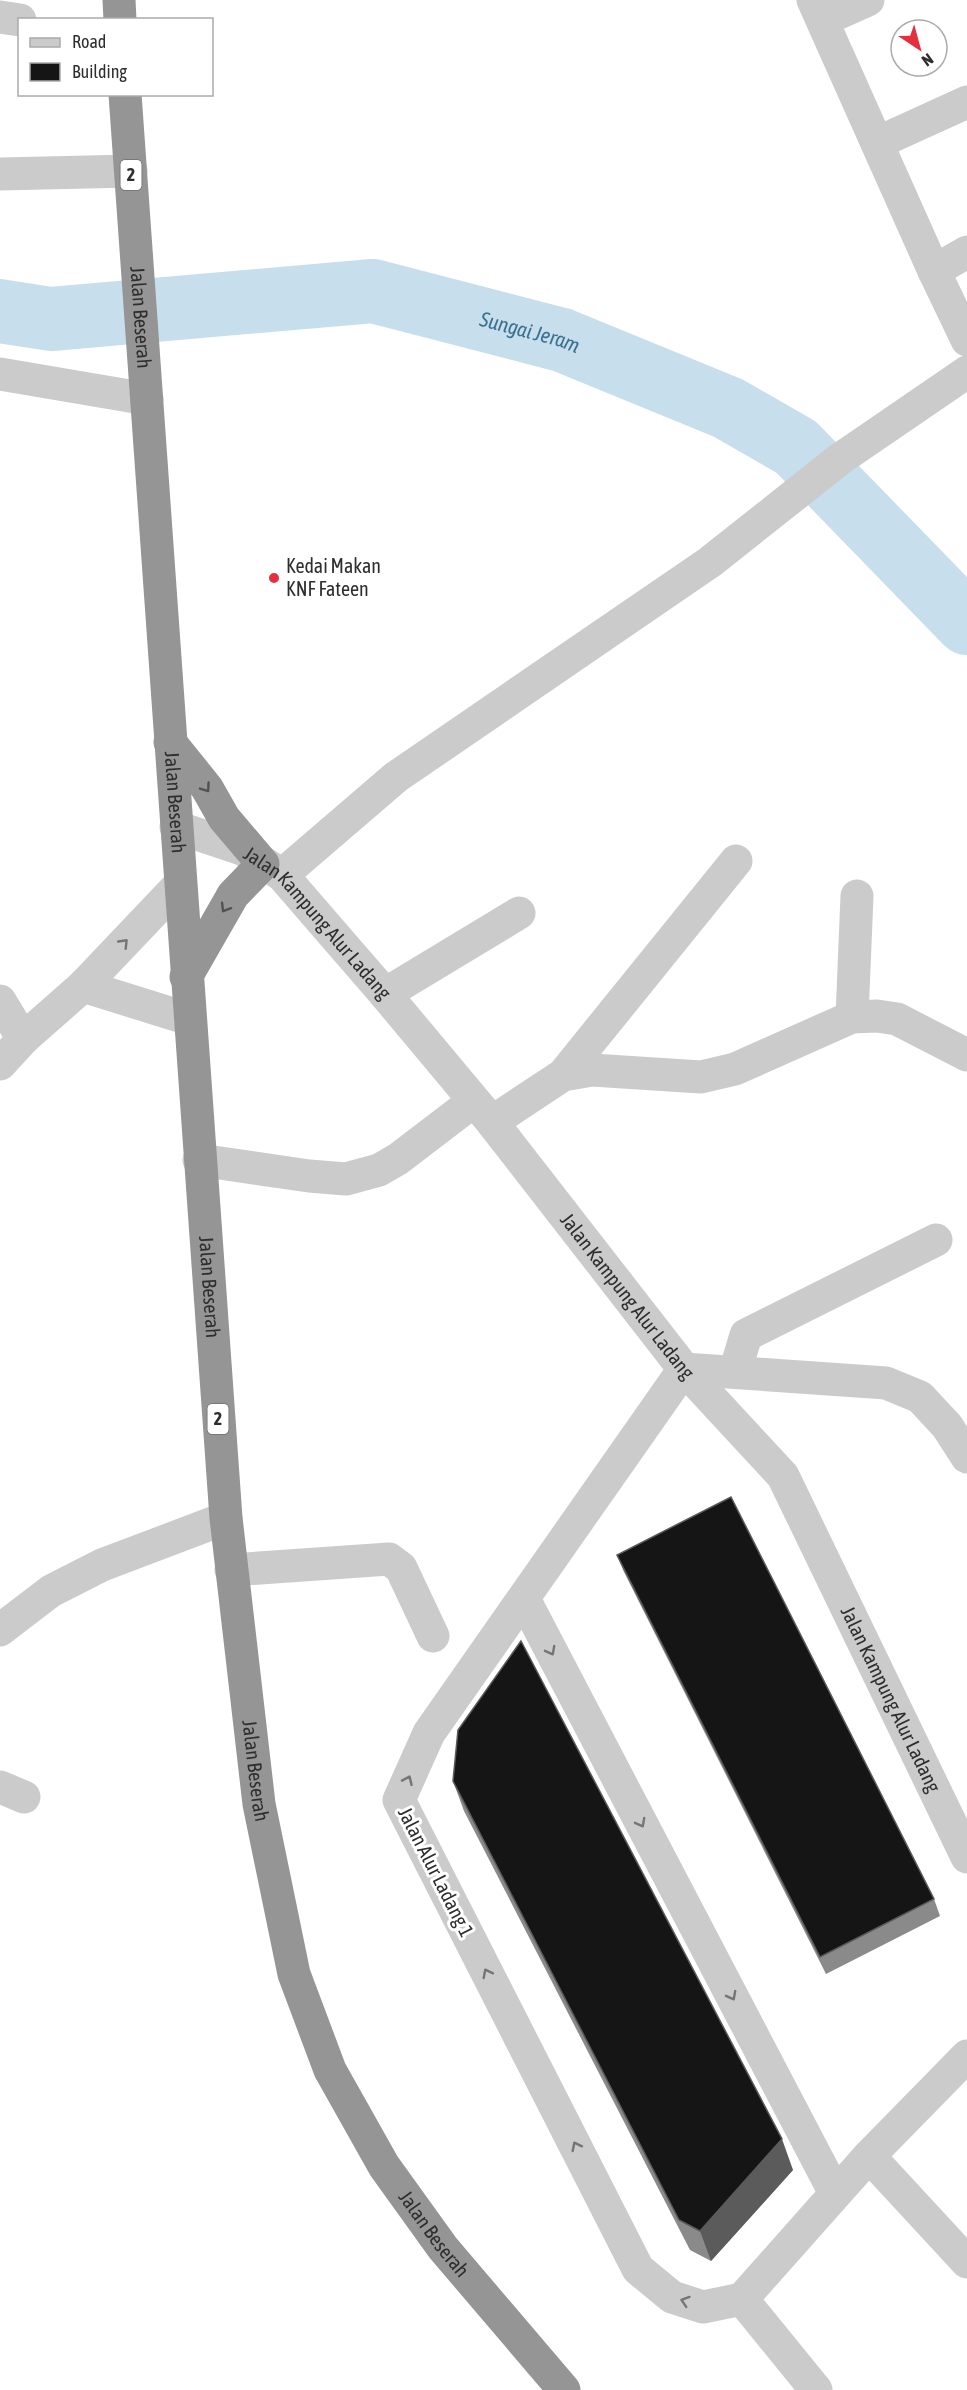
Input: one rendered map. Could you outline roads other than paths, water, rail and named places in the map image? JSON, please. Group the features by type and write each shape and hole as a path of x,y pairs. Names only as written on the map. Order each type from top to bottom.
{"highway":[{"path":"119,0 120,18"},
{"name":"Jalan Beserah","path":"125,96 226,1518 259,1804 294,1974 330,2070 384,2166 430,2230 564,2390"},
{"path":"170,742 207,788 224,818 272,869 233,896 186,977"}],"street":[{"path":"868,0 822,8 877,143 967,340"},
{"path":"0,17 18,20"},
{"path":"877,143 967,102"},
{"path":"0,174 131,171"},
{"path":"934,271 967,252"},
{"path":"272,869 396,777 710,562 840,459 967,372"},
{"path":"0,374 147,399"},
{"name":"Jalan Kampung Alur Ladang","path":"176,827 242,849 272,869 386,994 483,1111 684,1369 783,1476 967,1857"},
{"path":"563,1075 736,861"},
{"path":"0,1064 23,1039 83,986 180,884"},
{"path":"852,1017 857,896"},
{"path":"386,994 519,914"},
{"path":"83,986 189,1019"},
{"path":"0,1001 23,1039"},
{"path":"199,1160 346,1179 379,1170 483,1111 563,1075 592,1070 701,1077 735,1069 852,1017 877,1016 897,1019 961,1042"},
{"path":"735,1372 746,1335 936,1240"},
{"path":"684,1369 886,1383 920,1397 947,1425 967,1457"},
{"name":"Jalan Alur Ladang 1","path":"684,1369 429,1733 399,1800 638,2269 672,2297 703,2307 742,2299"},
{"path":"0,1630 51,1590 71,1580 102,1565 226,1518"},
{"path":"231,1570 389,1559 401,1568 433,1636"},
{"path":"524,1599 835,2193"},
{"path":"816,2390 742,2299 869,2156 967,2056"},
{"path":"869,2156 967,2262"}],"waterway":[{"name":"Sungai Jeram","path":"0,311 51,319 373,291 562,340 728,408 796,447 967,623"}],"place":[{"name":"Kedai Makan KNF Fateen","path":"274,578"}]}
